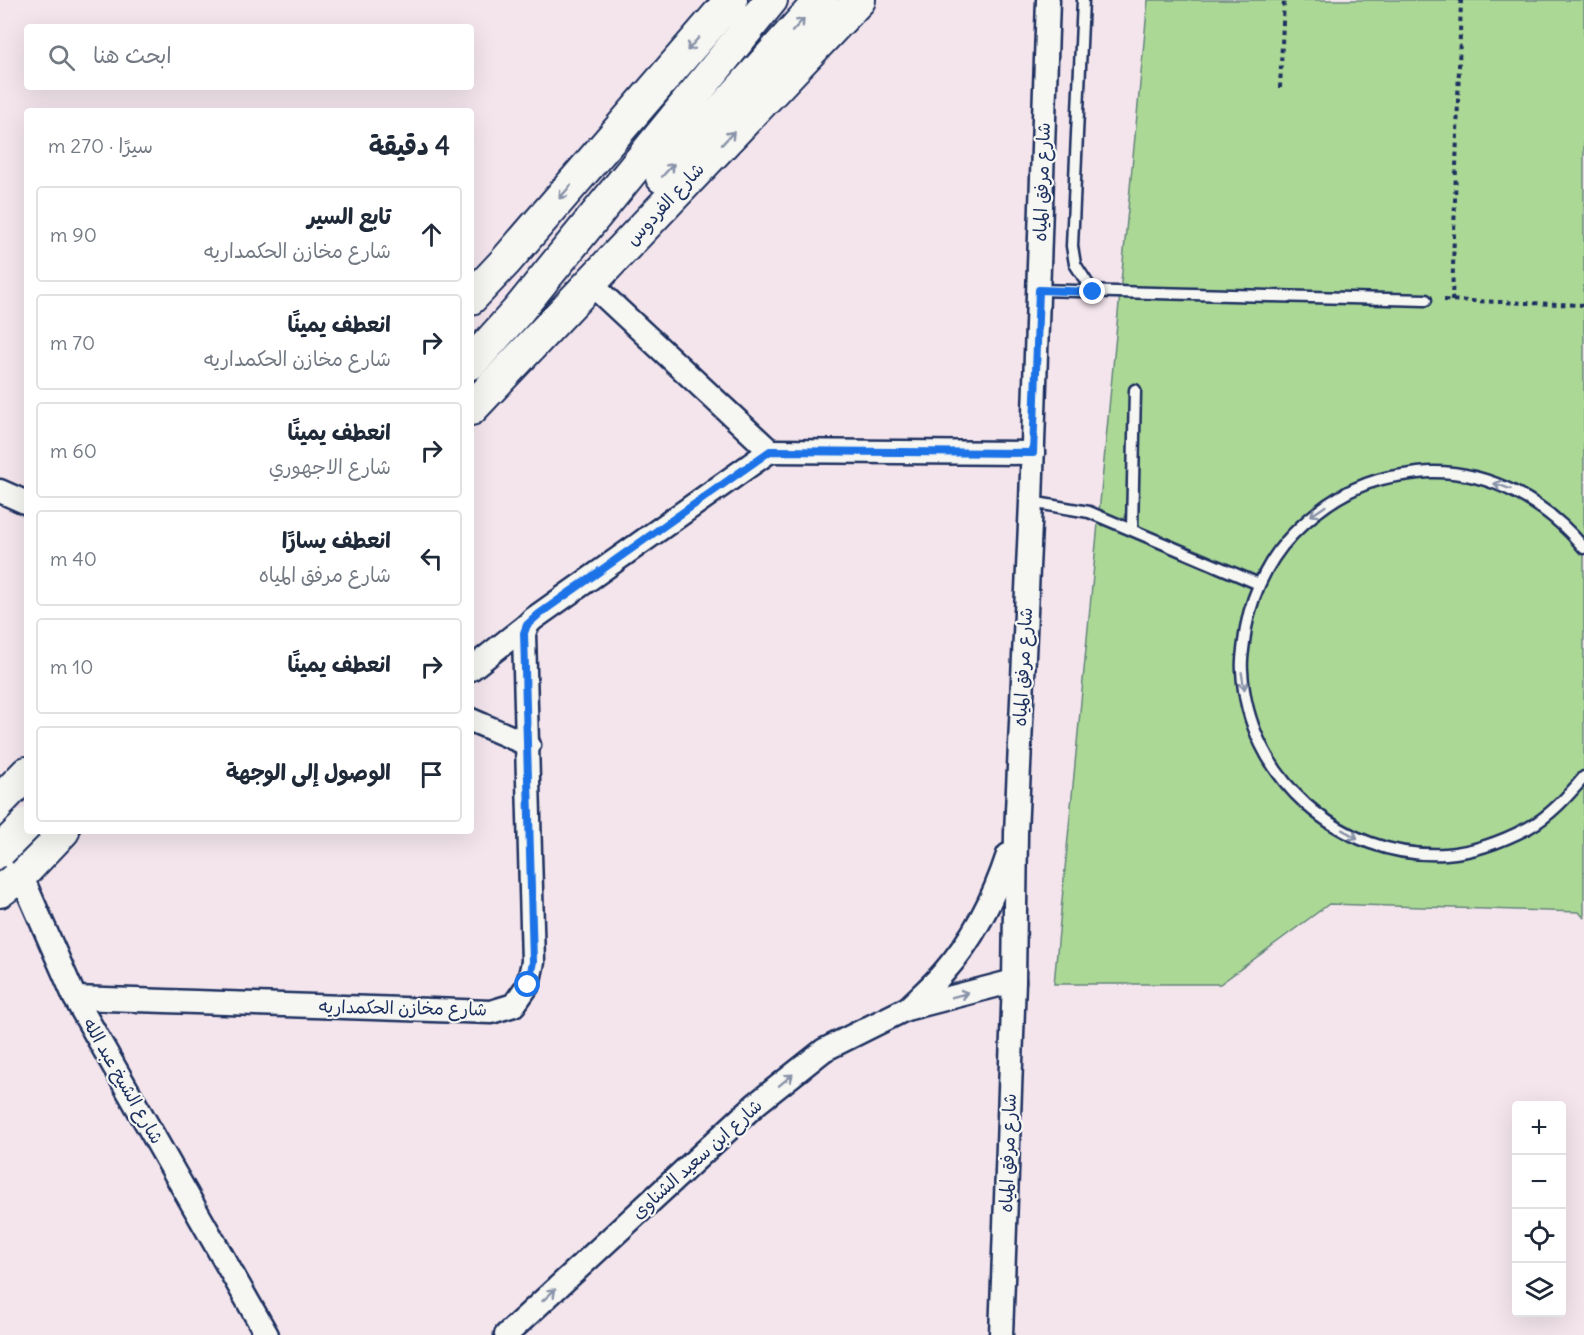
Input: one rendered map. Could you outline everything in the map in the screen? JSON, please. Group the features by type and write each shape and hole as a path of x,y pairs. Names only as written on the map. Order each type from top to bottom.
{"main road":[{"path":"474,295 731,0"},
{"path":"474,360 517,312 771,0"},
{"path":"474,379 652,188 821,0"},
{"name":"شارع الفردوس","path":"474,406 859,0"},
{"path":"0,801 24,776"},
{"path":"0,835 24,811"},
{"path":"0,851 24,827"},
{"path":"10,883 60,834"}],"street":[{"name":"شارع مرفق المياه","path":"1001,1335 1014,981 1016,833 1033,453 1048,0"},
{"path":"590,283 770,451"},
{"path":"474,667 539,614 770,451 1033,453"},
{"path":"0,491 24,501"},
{"name":"شارع مخازن الحكمداريه","path":"75,998 491,1012 513,1005 528,985 533,962 529,745 524,633 527,625"},
{"path":"474,721 529,745"},
{"name":"شارع الشيخ عبد الله","path":"0,817 10,883 267,1335"},
{"name":"شارع ابن سعيد الشناوى","path":"906,1009 944,972 975,930 999,883 1016,833"},
{"name":"شارع ابن سعيد الشناوى","path":"506,1335 756,1104 824,1050 906,1009 1014,981"}],"lane":[{"path":"1083,0 1072,246 1075,264 1093,292"},
{"path":"1039,290 1426,300"},
{"path":"1132,530 1135,390"},
{"path":"1584,548 1553,515 1516,492 1475,477 1432,472 1389,477 1348,491 1311,515 1281,546 1258,584 1245,626 1242,670 1249,713 1265,754 1271,763 1290,790 1322,819 1361,840 1403,852 1447,854 1490,845 1530,827 1564,800 1584,777"},
{"path":"1031,502 1089,512 1258,584"}],"path":[{"path":"1280,88 1284,0"},
{"path":"1452,301 1461,0"},
{"path":"1426,300 1584,305"}],"green space":[{"path":"1148,0 1584,0 1584,918 1579,912 1329,904 1220,984 1054,984"}],"route":[{"path":"528,985 533,962 529,745 524,633 527,625 539,614 770,451 1033,453 1039,290 1093,292"}]}
